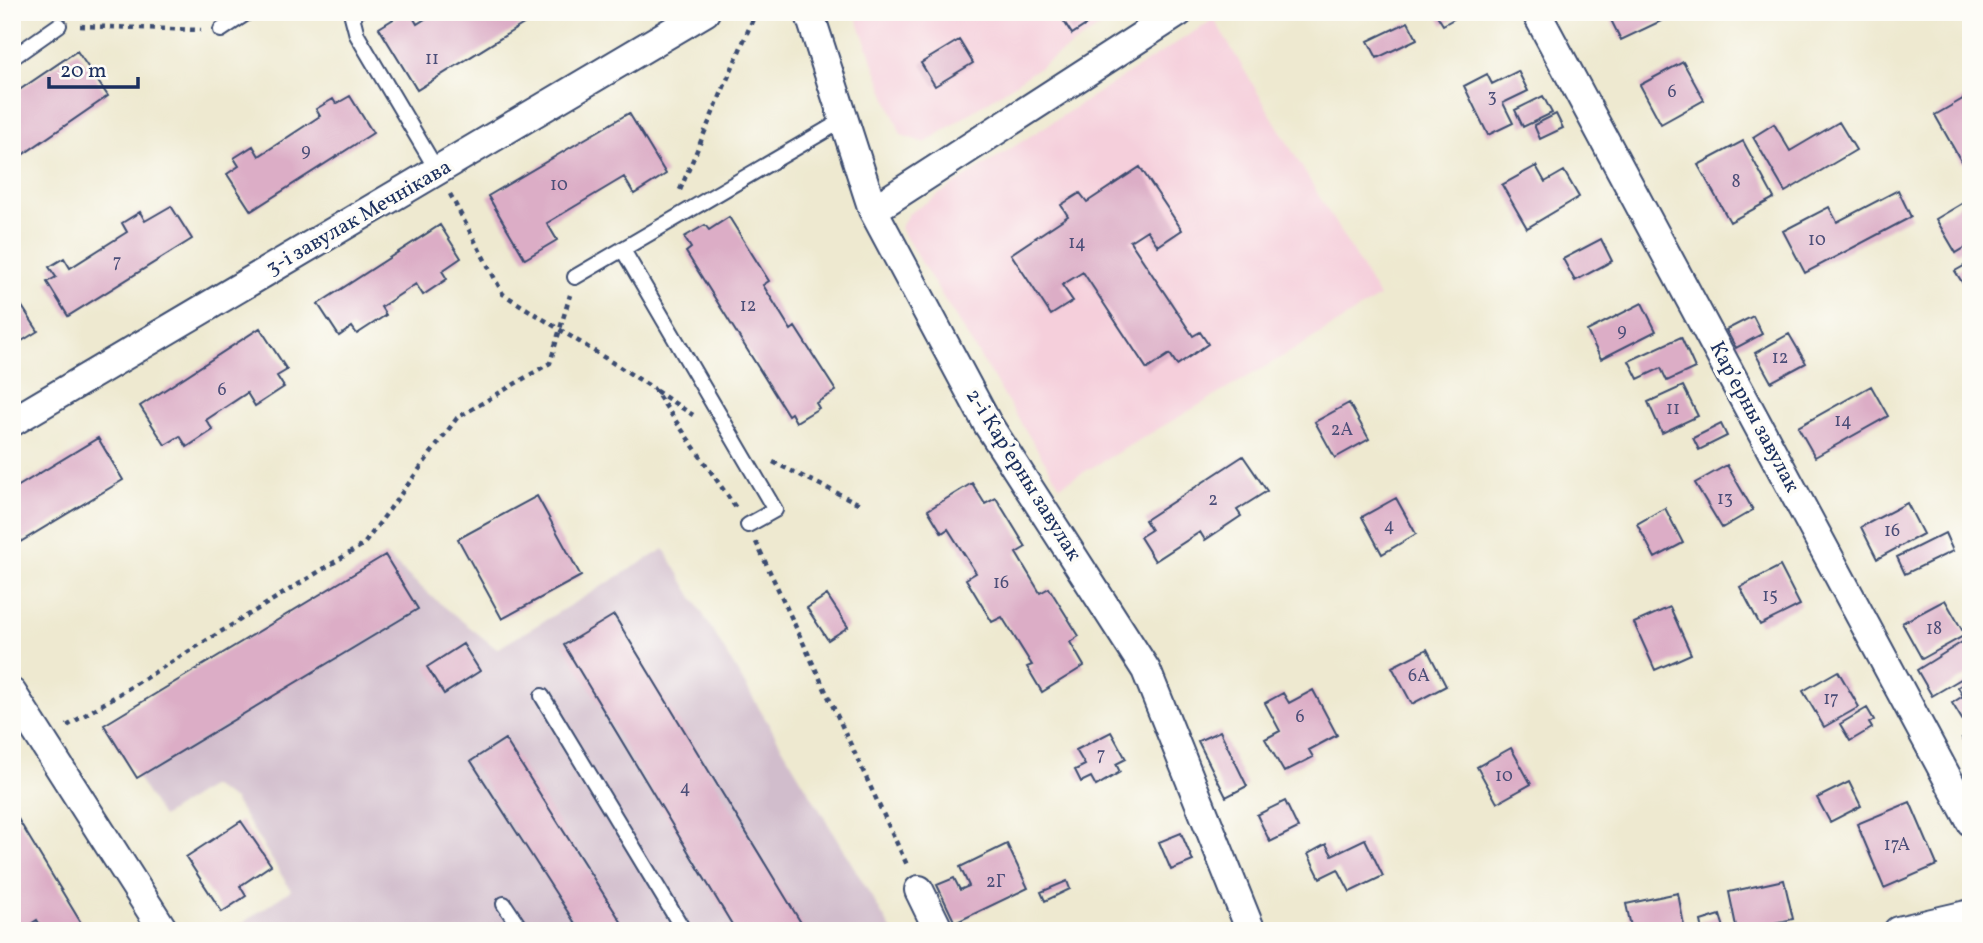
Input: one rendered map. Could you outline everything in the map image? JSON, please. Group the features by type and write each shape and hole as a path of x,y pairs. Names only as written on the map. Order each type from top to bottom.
{"street":[{"name":"3-і завулак Мечнікава","path":"12,422 705,12"},
{"name":"2-і Карʼерны завулак","path":"809,12 873,210 987,423 1146,670 1251,931"},
{"path":"873,210 1179,12"},
{"name":"Карʼерны завулак","path":"1536,12 1971,822"},
{"path":"17,713 42,741 164,931"},
{"path":"919,890 939,931"},
{"path":"1898,931 1971,914"}],"lane":[{"path":"221,30 248,12"},
{"path":"353,14 357,35 438,172"},
{"path":"12,58 59,25"},
{"path":"575,276 845,120"},
{"path":"623,250 775,510 748,525"},
{"path":"542,696 684,931"},
{"path":"504,904 522,931"}],"path":[{"path":"665,226 756,12"},
{"path":"59,25 221,30"},
{"path":"438,172 503,294 653,388 748,525 919,890"},
{"path":"42,741 364,544 457,418 550,363 575,276"}],"shaded area":[{"path":"854,12 1123,12 925,143 901,135"},
{"path":"1214,19 1379,297 1294,350 1060,486 900,228 908,214"},
{"path":"664,549 892,931 231,931 291,890 234,800 211,786 162,817 104,725 385,555 497,649"}],"building":[{"path":"405,12 410,12 417,24 436,12 543,12 417,90 379,28"},
{"path":"1058,12 1106,12 1072,34"},
{"path":"1435,12 1466,12 1443,25"},
{"path":"1607,12 1657,12 1661,21 1621,40"},
{"path":"1408,22 1417,39 1377,58 1368,41"},
{"path":"959,40 973,63 935,86 921,63"},
{"path":"77,51 108,96 12,162 12,95"},
{"path":"1683,62 1704,100 1661,124 1640,85"},
{"path":"1518,71 1528,91 1503,103 1513,123 1488,135 1464,86 1487,74 1492,84"},
{"path":"350,96 373,133 251,211 227,174 239,166 234,158 253,146 259,156 320,116 316,109 333,99 336,104"},
{"path":"1543,96 1552,113 1523,127 1515,110"},
{"path":"1968,96 1971,101 1971,158 1962,163 1935,115"},
{"path":"629,113 666,174 634,194 624,177 547,223 557,240 525,259 488,196"},
{"path":"1556,114 1563,128 1540,139 1534,125"},
{"path":"1839,122 1856,150 1785,192 1753,137 1774,124 1790,151"},
{"path":"1743,141 1774,198 1730,222 1698,165"},
{"path":"1536,166 1545,182 1564,171 1579,197 1527,228 1502,185"},
{"path":"1140,167 1182,230 1158,246 1147,230 1130,241 1193,336 1200,332 1208,344 1177,365 1170,354 1147,369 1083,272 1062,285 1073,301 1051,315 1011,254 1068,216 1061,205 1080,193 1087,202"},
{"path":"1898,190 1911,217 1805,273 1783,231 1829,207 1837,222"},
{"path":"1968,200 1971,204 1971,244 1956,253 1936,219"},
{"path":"171,206 192,239 68,316 47,282 56,277 49,267 64,258 70,268 127,232 122,223 140,212 145,221"},
{"path":"729,217 769,281 763,285 791,330 795,327 836,391 816,403 819,408 796,422 791,413 788,415 686,252 691,248 684,237 705,225 709,230"},
{"path":"440,225 461,258 442,271 447,279 423,295 416,284 381,307 386,315 357,334 352,327 339,336 318,304"},
{"path":"1601,239 1612,261 1575,281 1563,259"},
{"path":"1971,262 1971,296 1955,271"},
{"path":"12,291 38,331 12,347"},
{"path":"1642,303 1656,331 1601,359 1587,331"},
{"path":"1753,316 1762,334 1736,348 1726,330"},
{"path":"260,328 287,370 277,376 284,387 255,406 247,393 206,420 213,430 187,447 180,436 165,445 140,406"},
{"path":"1789,334 1806,363 1771,382 1755,353"},
{"path":"1681,337 1695,368 1667,381 1661,368 1638,379 1629,361"},
{"path":"1683,386 1698,416 1662,433 1648,402"},
{"path":"1871,386 1888,416 1815,457 1798,427"},
{"path":"1349,403 1369,439 1335,458 1315,422"},
{"path":"1721,424 1727,436 1699,450 1693,438"},
{"path":"98,438 123,480 12,547 12,490"},
{"path":"1243,456 1267,491 1237,510 1241,516 1205,540 1200,532 1155,561 1140,537 1151,530 1145,520"},
{"path":"1727,465 1753,510 1722,528 1695,483"},
{"path":"972,483 985,504 996,498 1026,547 1016,553 1040,593 1049,588 1079,636 1070,642 1084,666 1042,692 1027,667 1032,665 1002,617 992,622 966,579 976,573 948,529 942,533 928,510"},
{"path":"537,496 581,576 502,619 458,539"},
{"path":"1396,498 1416,534 1382,554 1362,517"},
{"path":"1907,503 1923,534 1877,559 1861,527"},
{"path":"1665,508 1683,543 1655,558 1637,524"},
{"path":"1945,533 1953,551 1905,574 1897,557"},
{"path":"385,555 418,609 137,778 104,725"},
{"path":"1780,566 1800,605 1760,625 1740,587"},
{"path":"827,595 848,627 828,640 807,608"},
{"path":"1945,600 1965,635 1922,659 1902,623"},
{"path":"1670,607 1691,654 1655,670 1634,623"},
{"path":"614,615 806,931 736,931 564,645"},
{"path":"1967,639 1971,645 1971,673 1932,696 1917,670"},
{"path":"463,644 480,671 444,694 427,667"},
{"path":"1427,649 1446,686 1412,704 1392,667"},
{"path":"1838,671 1859,707 1824,727 1803,691"},
{"path":"1971,679 1971,734 1952,703 1963,696 1958,687"},
{"path":"1313,690 1337,735 1309,750 1313,757 1284,772 1265,739 1280,731 1265,703 1283,693 1289,703"},
{"path":"1867,708 1874,720 1869,723 1872,728 1850,741 1840,724"},
{"path":"1220,731 1247,786 1226,797 1198,741"},
{"path":"1111,732 1126,759 1116,764 1120,772 1096,786 1091,777 1081,782 1075,770 1085,765 1076,750"},
{"path":"1971,734 1971,752 1962,738"},
{"path":"505,739 627,931 580,931 471,761"},
{"path":"1511,748 1531,784 1497,803 1477,767"},
{"path":"1849,782 1861,806 1830,822 1817,798"},
{"path":"1285,801 1298,828 1270,842 1257,815"},
{"path":"1910,802 1937,865 1884,888 1857,824"},
{"path":"12,809 86,931 44,931 37,920 20,931 12,931"},
{"path":"241,821 271,865 240,886 246,896 222,912 186,857"},
{"path":"1181,833 1193,861 1171,870 1159,842"},
{"path":"1365,839 1383,876 1350,892 1338,869 1320,878 1308,854 1326,844 1332,855"},
{"path":"1007,844 1028,888 955,923 937,885 954,878 960,890 969,886 960,867"},
{"path":"1784,880 1793,919 1737,931 1729,892"},
{"path":"1067,881 1070,889 1045,901 1041,892"},
{"path":"1678,893 1685,931 1632,931 1626,904"},
{"path":"1720,915 1725,931 1703,931 1701,921"}]}
